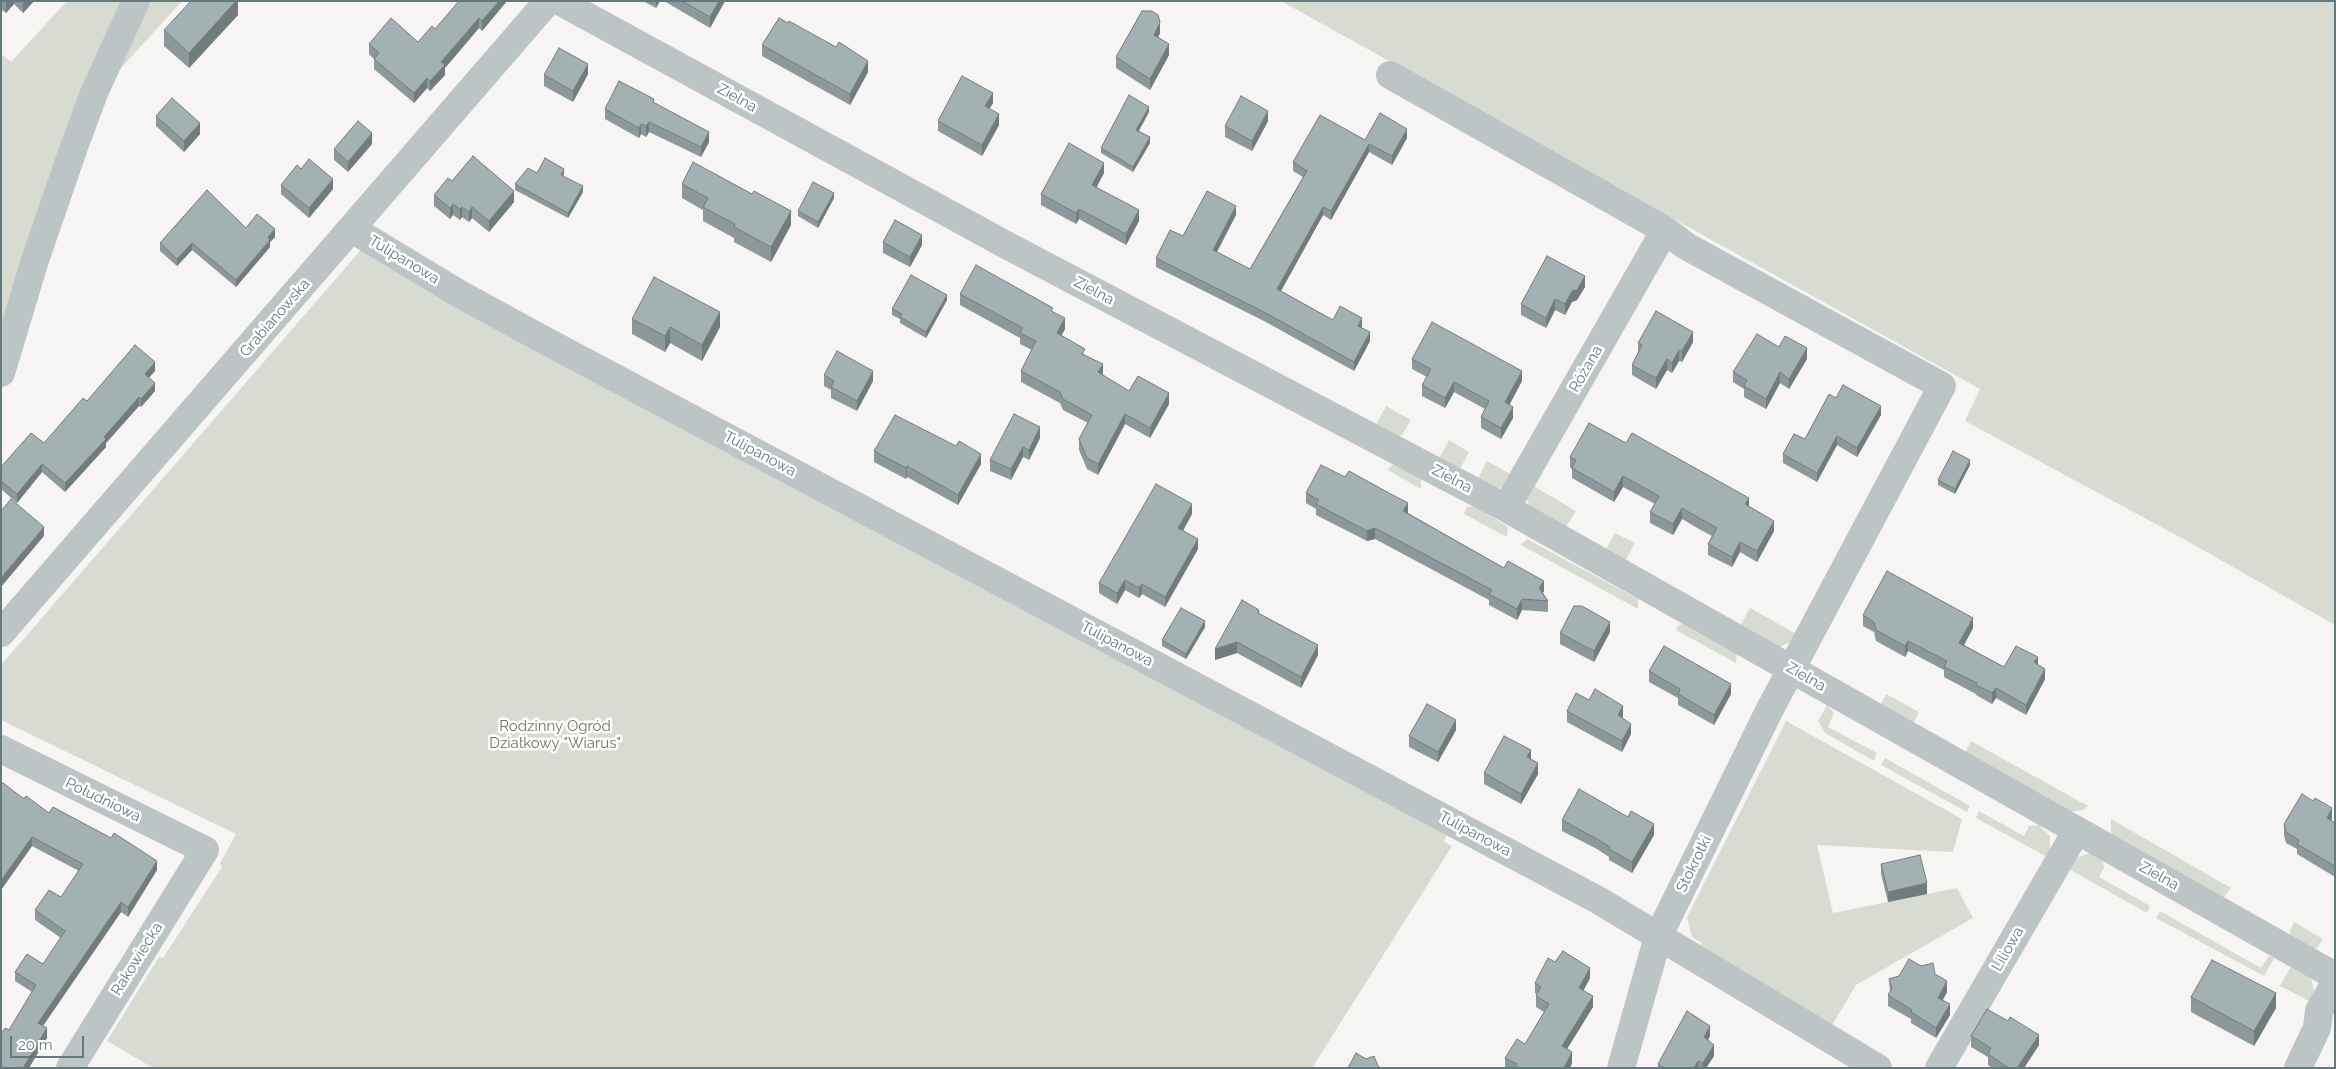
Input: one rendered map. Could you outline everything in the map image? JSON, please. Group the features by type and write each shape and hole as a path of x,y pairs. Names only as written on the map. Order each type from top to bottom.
{"street":[{"path":"1,373 35,260 74,147 94,92 136,1"},
{"name":"Grabianowska","path":"1,633 548,1"},
{"name":"Zielna","path":"560,1 1010,247 1506,508 2335,976"},
{"path":"1390,75 1665,230"},
{"name":"Tulipanowa","path":"352,229 544,340 1598,900 1878,1068"},
{"name":"Różana","path":"1506,508 1665,230"},
{"name":"Stokrotki","path":"1621,1068 1658,937 1792,669 1942,386 1686,246 1665,230"},
{"name":"Południowa","path":"1,749 205,850"},
{"name":"Liliowa","path":"1939,1068 2077,830"},
{"name":"Rakowiecka","path":"70,1068 205,850"},
{"path":"2298,1068 2317,1028 2319,1011 2335,984"}],"green space":[{"path":"67,1 125,1 1,345 1,54 11,62"},
{"path":"148,1 182,1 113,77"},
{"path":"1281,1 2335,1 2335,625 2189,542 1965,421 1980,389"},
{"name":"Rodzinny Ogród Działkowy \"Wiarus\"","path":"366,244 1447,832 1444,842 1452,846 1312,1068 153,1068 107,1041 159,957 163,958 222,867 220,863 236,834 1,720 1,665"},
{"path":"1386,406 1411,420 1402,435 1398,437 1378,427 1377,422"},
{"path":"1449,440 1469,452 1459,471 1439,458"},
{"path":"1487,461 1514,476 1509,483 1497,489 1478,479"},
{"path":"1392,465 1398,465 1421,478 1421,489 1388,470"},
{"path":"1532,485 1576,511 1564,530 1529,505 1527,499"},
{"path":"1474,506 1508,527 1507,537 1464,514 1467,507"},
{"path":"1615,533 1635,543 1625,561 1606,549"},
{"path":"1527,539 1638,599 1638,609 1521,545"},
{"path":"1750,608 1798,635 1794,641 1779,647 1740,626"},
{"path":"1682,624 1737,654 1736,663 1676,630"},
{"path":"1886,694 1919,712 1914,722 1911,724 1880,706"},
{"path":"1827,705 1834,713 1828,727 1877,753 1874,761 1825,733 1818,721"},
{"path":"1786,721 1962,819 1953,852 1817,845 1833,913 1957,888 1973,918 1856,985 1828,1032 1698,948 1702,943 1692,937 1687,917"},
{"path":"1971,741 2088,806 2084,810 2068,812 1965,753"},
{"path":"1885,758 1970,806 1967,812 1881,765"},
{"path":"1979,811 2024,836 2029,826 2039,825 2050,836 2050,851 2047,857 1976,818"},
{"path":"2111,819 2231,888 2222,899 2117,839 2111,833"},
{"path":"2091,853 2101,858 2103,863 2104,868 2099,877 2150,906 2147,913 2067,868 2078,857"},
{"path":"2160,911 2261,968 2269,956 2274,958 2264,976 2156,918"},
{"path":"2294,922 2323,939 2317,948 2315,949 2291,937 2290,931"},
{"path":"2293,967 2307,974 2311,979 2314,991 2311,1002 2280,986 2290,968"}],"building":[{"path":"191,1 236,1 189,53 164,30"},
{"path":"459,1 499,1 482,21 479,18 441,62 445,65 430,81 427,78 414,93 374,59 379,53 369,44 391,18 418,42 432,26 435,29"},
{"path":"682,1 719,1 710,17"},
{"path":"1142,11 1152,11 1158,15 1160,22 1154,35 1169,44 1150,79 1116,57"},
{"path":"779,18 788,23 789,21 836,47 839,42 868,61 850,94 762,45"},
{"path":"559,48 588,64 573,91 544,75"},
{"path":"962,76 993,93 985,106 999,114 982,145 938,121"},
{"path":"619,81 654,99 653,102 709,132 701,147 649,122 646,126 641,124 639,128 605,109"},
{"path":"1129,95 1149,107 1136,130 1150,137 1133,167 1101,148"},
{"path":"1241,96 1268,111 1252,141 1225,126"},
{"path":"172,98 200,123 184,141 156,116"},
{"path":"1380,113 1407,129 1392,156 1369,144 1331,211 1323,207 1277,289 1333,320 1340,306 1362,318 1358,326 1370,332 1354,362 1264,312 1156,258 1170,230 1183,236 1207,191 1236,206 1213,250 1250,269 1307,171 1293,162 1320,115 1365,140"},
{"path":"358,121 372,133 348,162 334,149"},
{"path":"1069,143 1104,163 1092,185 1139,210 1126,234 1079,209 1076,213 1041,194"},
{"path":"473,156 514,191 489,221 472,207 469,212 453,204 450,208 434,195 448,178 452,181"},
{"path":"545,158 564,169 561,175 583,186 568,213 515,184 528,168 537,173"},
{"path":"309,159 333,179 309,208 281,185 297,165 301,169"},
{"path":"693,162 752,194 754,191 791,211 771,247 734,227 735,224 703,207 708,198 682,184"},
{"path":"813,182 834,193 818,222 798,211"},
{"path":"207,190 246,228 257,214 275,229 268,237 270,240 236,280 192,243 177,259 160,243"},
{"path":"895,220 922,235 910,257 883,242"},
{"path":"1547,256 1585,276 1577,290 1572,291 1565,304 1555,299 1546,318 1521,304"},
{"path":"976,265 1053,308 1051,311 1065,318 1057,333 1085,349 1082,354 1103,364 1098,372 1129,391 1138,376 1169,393 1150,428 1125,414 1098,464 1087,458 1079,439 1092,415 1063,399 1060,392 1021,371 1036,341 1020,333 1023,328 960,294"},
{"path":"911,275 947,295 926,332 900,317 902,314 892,309"},
{"path":"654,277 720,312 702,345 670,327 665,336 632,319"},
{"path":"1656,311 1693,332 1682,351 1679,350 1672,363 1667,359 1656,378 1632,365 1642,345 1638,343"},
{"path":"1432,322 1522,371 1505,402 1513,407 1501,428 1481,417 1489,401 1454,382 1445,398 1422,385 1431,369 1412,359"},
{"path":"1757,334 1779,347 1785,336 1807,348 1789,379 1780,372 1766,399 1744,386 1747,380 1733,372"},
{"path":"135,345 155,362 145,374 155,383 141,399 139,397 104,437 106,439 65,483 42,464 17,494 1,481 1,467 31,433 44,443 83,398 87,401"},
{"path":"837,351 873,371 857,401 831,387 834,381 824,375"},
{"path":"1843,385 1881,406 1857,448 1837,436 1817,473 1783,454 1794,434 1805,439 1829,394 1836,398"},
{"path":"1014,414 1040,427 1029,450 1023,447 1011,469 990,460"},
{"path":"895,415 956,446 959,441 981,454 958,495 907,466 906,468 874,451"},
{"path":"1589,423 1626,443 1632,433 1749,498 1745,504 1774,521 1757,551 1740,542 1732,557 1708,544 1717,528 1682,508 1673,524 1650,512 1659,496 1623,476 1614,492 1572,468 1576,460 1570,457"},
{"path":"1953,451 1970,460 1955,489 1938,480"},
{"path":"1321,465 1345,477 1349,471 1408,503 1403,511 1504,568 1508,561 1544,581 1539,588 1548,601 1522,599 1517,609 1489,594 1492,590 1375,528 1367,531 1316,504 1319,500 1306,493"},
{"path":"1156,484 1192,504 1178,528 1198,539 1165,597 1142,584 1139,588 1125,580 1117,593 1099,583"},
{"path":"11,499 44,527 1,578 1,511"},
{"path":"1887,571 1973,618 1959,643 2004,667 2016,646 2038,657 2034,662 2045,669 2026,705 1996,688 1992,693 1976,685 1977,683 1944,667 1947,661 1908,641 1905,646 1876,630 1874,622 1863,615"},
{"path":"1242,600 1259,610 1258,613 1318,645 1301,677 1237,642 1215,649"},
{"path":"1574,606 1582,606 1610,622 1594,651 1560,633"},
{"path":"1181,608 1205,621 1186,654 1162,640"},
{"path":"1664,646 1731,684 1714,715 1678,694 1680,689 1649,671"},
{"path":"1595,689 1623,706 1618,715 1631,724 1622,741 1567,711 1576,693 1589,700"},
{"path":"1427,704 1456,720 1438,752 1409,736"},
{"path":"1504,736 1531,750 1527,757 1538,763 1521,794 1484,773"},
{"path":"3,783 24,799 26,796 49,813 53,807 111,838 114,833 157,861 128,907 121,902 38,1023 47,1028 23,1068 1,1068 1,1034 5,1028 9,1030 36,985 15,972 27,954 43,964 65,931 35,910 49,890 61,897 83,864 32,837 1,881 1,785"},
{"path":"1579,789 1628,817 1631,811 1654,824 1632,862 1609,849 1610,847 1597,839 1562,820"},
{"path":"2302,794 2313,801 2315,798 2332,808 2327,818 2335,823 2335,866 2297,844 2299,840 2286,832 2284,824"},
{"path":"1920,855 1927,883 1888,892 1881,864"},
{"path":"1563,951 1590,968 1579,988 1593,996 1562,1046 1572,1052 1564,1068 1515,1068 1517,1064 1505,1058 1517,1039 1525,1044 1549,1004 1536,996 1541,987 1535,983 1548,958 1555,962"},
{"path":"1909,959 1921,966 1933,963 1935,974 1947,981 1938,998 1950,1004 1936,1028 1888,995 1892,988 1889,979 1899,976"},
{"path":"2212,960 2276,993 2254,1031 2191,997"},
{"path":"1987,1009 2008,1021 2010,1017 2039,1035 2017,1068 2009,1068 1988,1054 1991,1048 1971,1036"},
{"path":"1687,1011 1710,1026 1704,1037 1714,1045 1703,1063 1698,1061 1694,1068 1665,1068 1658,1064"},
{"path":"1356,1053 1366,1059 1374,1056 1378,1066 1381,1068 1348,1068"}]}
